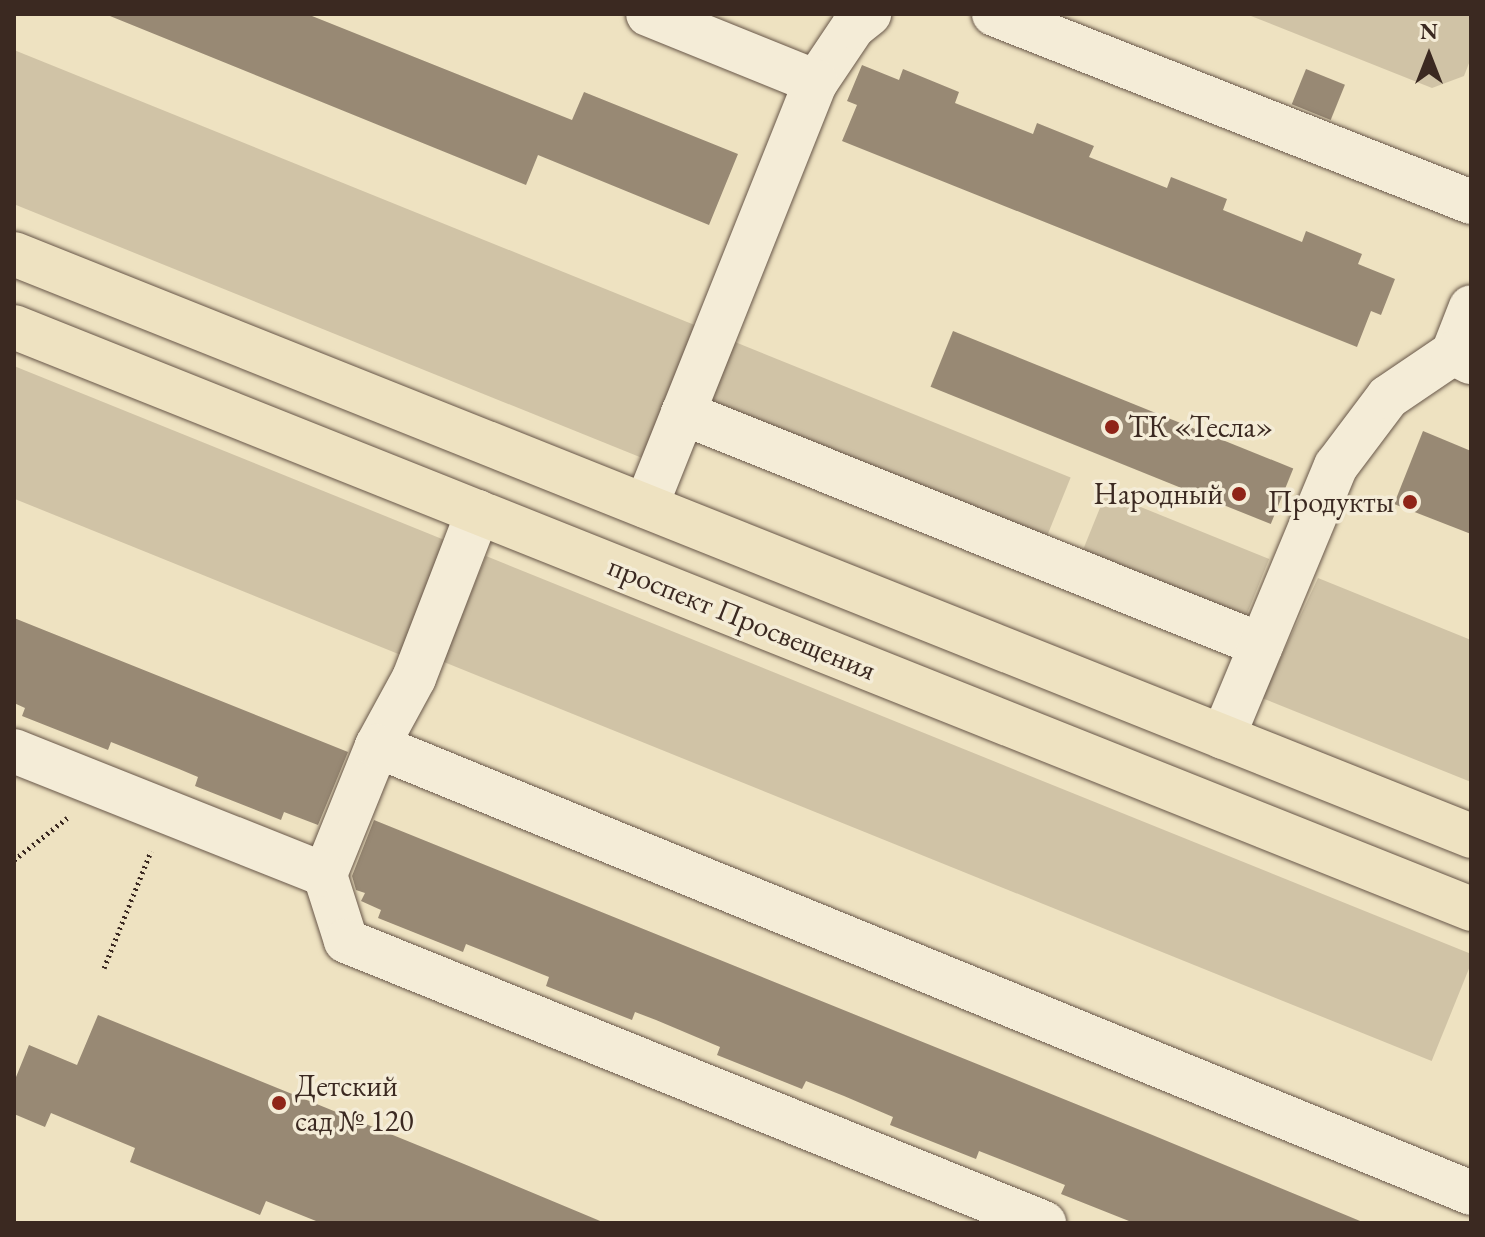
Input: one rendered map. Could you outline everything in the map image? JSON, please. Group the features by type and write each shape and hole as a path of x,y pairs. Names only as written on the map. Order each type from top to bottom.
{"main road":[{"path":"14,254 1471,836"},
{"name":"проспект Просвещения","path":"14,327 1471,909"}],"lane":[{"path":"648,14 816,82"},
{"path":"646,506 816,82 853,27 869,14"},
{"path":"994,14 1471,202"},
{"path":"1223,737 1336,466 1388,397 1465,354 1471,307"},
{"path":"683,413 1261,645"},
{"path":"478,512 414,678 377,746 325,875 346,941 965,1208 1044,1223"},
{"path":"377,746 1471,1193"},
{"path":"14,751 325,875"}],"path":[{"path":"14,860 106,788"},
{"path":"104,968 166,813"}],"shaded area":[{"path":"1246,14 1471,14 1471,58 1464,76 1432,88"},
{"path":"14,50 698,326 645,459 14,204"},
{"path":"735,342 1071,478 1045,541 710,405"},
{"path":"14,366 447,541 401,655 14,499"},
{"path":"1106,493 1269,559 1244,622 1081,556"},
{"path":"486,556 1471,954 1471,964 1432,1061 443,662"},
{"path":"1318,578 1471,640 1471,782 1262,698"}],"building":[{"path":"105,14 307,14 572,120 584,92 738,154 709,225 538,155 526,185"},
{"path":"862,65 899,80 903,69 959,92 955,103 1033,134 1037,123 1094,146 1089,157 1167,188 1171,177 1227,199 1223,210 1302,242 1306,231 1362,254 1358,264 1395,279 1381,315 1371,311 1357,347 842,141 857,105 847,101"},
{"path":"1306,69 1345,85 1331,120 1292,104"},
{"name":"ТК «Тесла»","path":"953,331 1293,468 1271,524 931,387"},
{"path":"1423,431 1471,451 1471,534 1394,504"},
{"path":"14,618 348,752 318,825 284,812 281,820 195,786 198,777 179,769 111,742 108,750 22,716 25,708 14,703"},
{"path":"374,820 1365,1223 1134,1223 1061,1194 1065,1185 979,1151 976,1159 890,1125 893,1117 844,1096 806,1081 802,1089 717,1055 720,1047 656,1020 635,1012 632,1020 546,986 549,977 466,944 463,952 378,918 381,910 361,901 365,893 356,890 352,876"},
{"path":"98,1015 605,1223 321,1223 266,1201 260,1215 130,1162 135,1148 51,1113 45,1127 14,1114 14,1082 29,1045 77,1065"}],"place":[{"name":"ТК «Тесла»","path":"1112,427"},
{"name":"Народный","path":"1239,494"},
{"name":"Продукты","path":"1410,502"},
{"name":"Детский сад № 120","path":"279,1103"}]}
